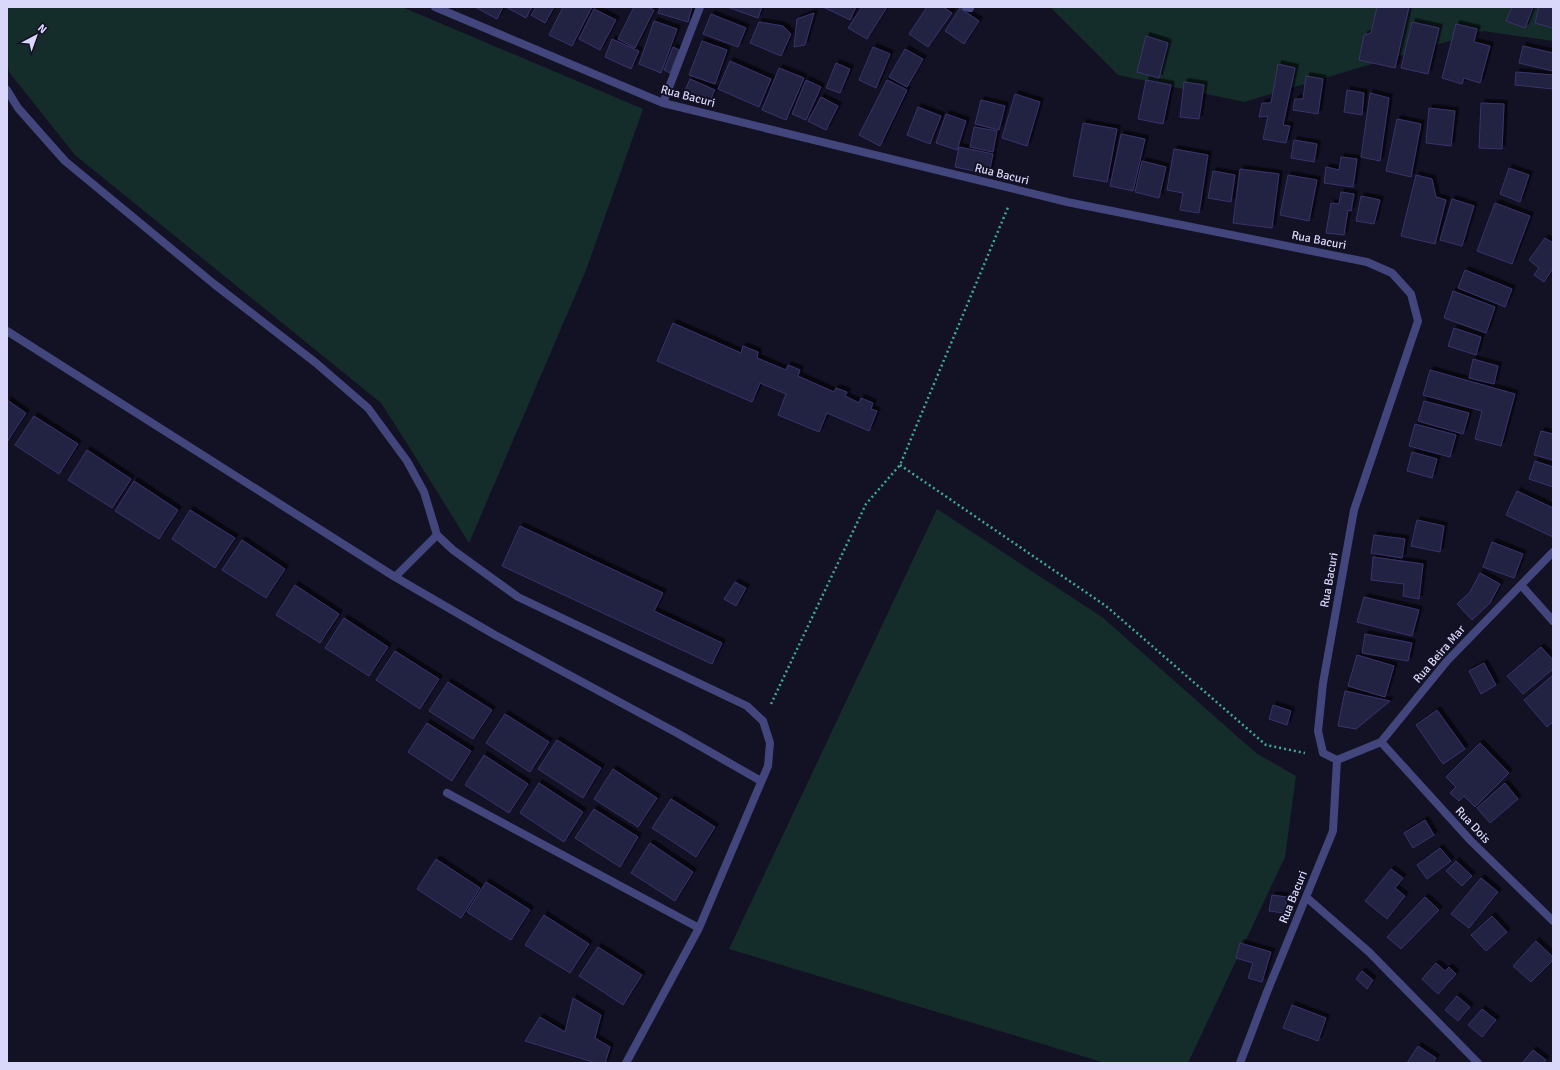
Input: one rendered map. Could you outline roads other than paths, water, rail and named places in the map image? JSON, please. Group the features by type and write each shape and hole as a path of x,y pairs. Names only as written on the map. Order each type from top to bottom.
{"street":[{"name":"Rua Bacuri","path":"435,7 664,104 1074,204 1367,262 1392,273 1411,294 1418,321 1354,510 1323,683 1318,731 1323,753 1337,760 1333,831 1267,992 1240,1063"},
{"path":"664,104 700,7"},
{"path":"7,90 18,108 64,161 214,284 316,363 368,408 407,461 424,492 437,535 453,550 518,597 747,706 763,721 770,743 768,766 699,928 626,1063"},
{"path":"7,331 163,429 264,496 395,577 495,635 677,733 761,781"},
{"path":"395,577 437,535"},
{"name":"Rua Beira Mar","path":"1337,760 1381,742 1447,661 1553,552"},
{"path":"1521,585 1553,621"},
{"name":"Rua Dois","path":"1381,742 1471,841 1553,921"},
{"path":"447,793 699,928"},
{"path":"1306,896 1369,952 1478,1063"}]}
